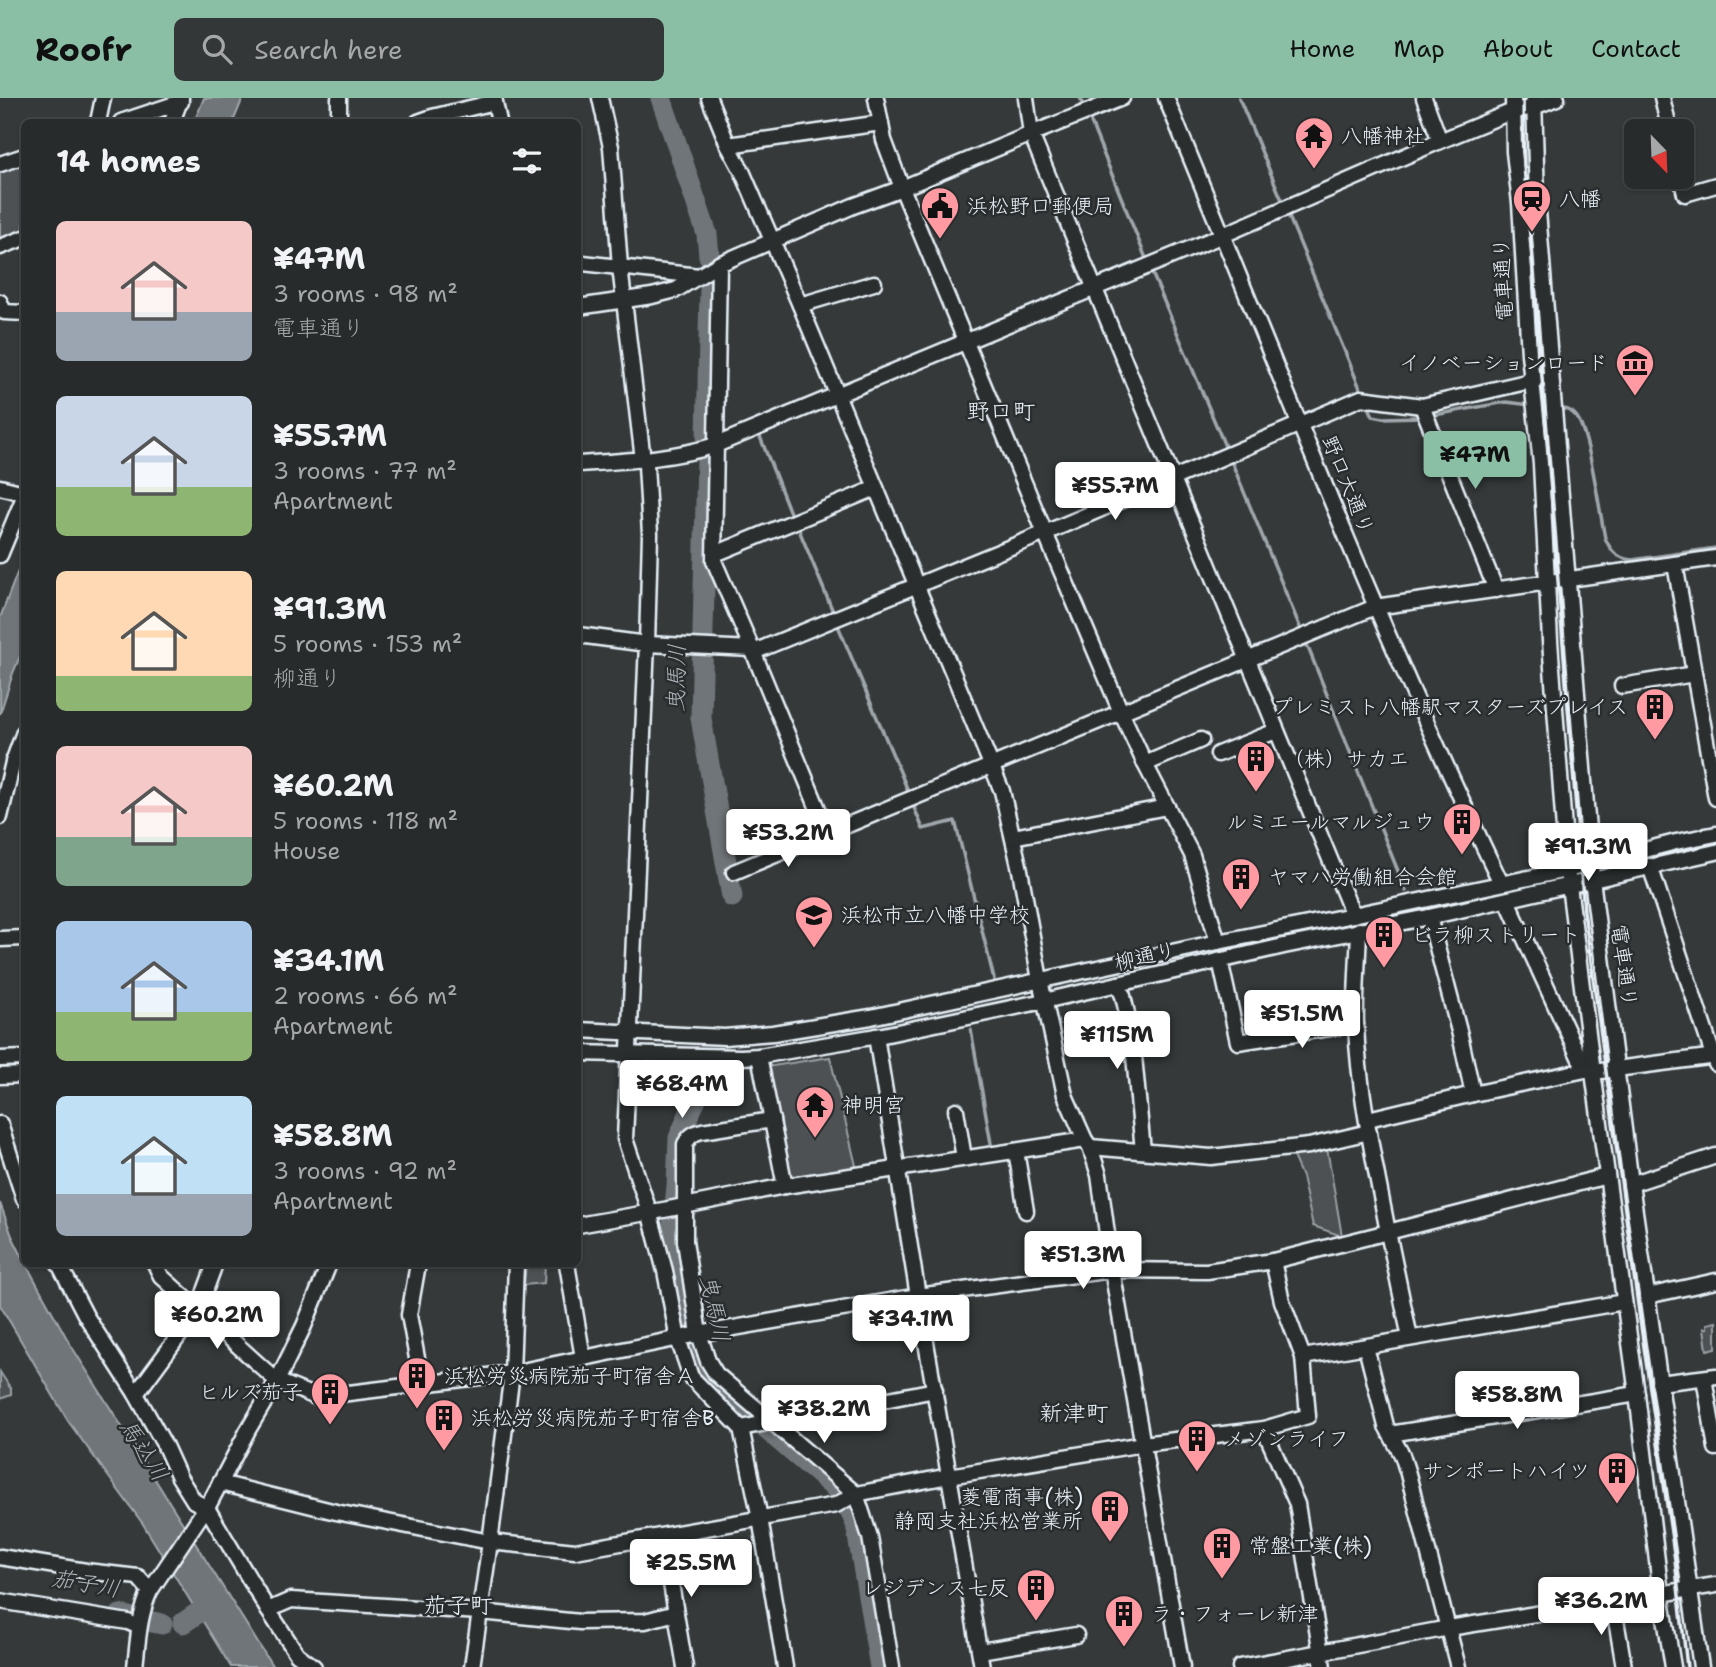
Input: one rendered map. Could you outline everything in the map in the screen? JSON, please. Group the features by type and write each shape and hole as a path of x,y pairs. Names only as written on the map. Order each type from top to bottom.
{"street":[{"path":"98,119 103,98"},
{"path":"339,98 339,119"},
{"path":"600,98 611,147 620,267 643,460 646,465 650,534 625,1139 665,1271 689,1337 716,1374 853,1496 870,1537 892,1667"},
{"path":"709,98 773,240 1002,791 1065,1095 1099,1175 1112,1270 1182,1667"},
{"path":"876,98 884,140 902,188 1121,712 1192,855 1217,942"},
{"path":"1026,98 1031,134 1353,915"},
{"path":"581,307 677,289 719,264 773,240 1122,98"},
{"name":"野口大通り","path":"1166,98 1375,607 1463,805 1501,883"},
{"path":"1424,98 1440,141"},
{"path":"581,464 643,460 697,451 716,444 1223,235 1440,141 1513,105 1557,98"},
{"path":"1662,98 1667,119"},
{"path":"129,119 181,100"},
{"path":"173,119 181,100"},
{"path":"426,119 495,100 498,119"},
{"name":"電車通り","path":"1534,103 1537,199 1591,879 1631,1184 1701,1667"},
{"name":"電車通り","path":"1513,105 1514,152 1541,464 1550,641 1569,877 1589,1071 1607,1176 1661,1594 1673,1667"},
{"path":"728,145 881,123"},
{"path":"0,164 21,157"},
{"path":"1684,189 1685,194 1716,185"},
{"path":"0,247 21,238"},
{"path":"581,262 699,276"},
{"path":"719,264 714,561 828,833"},
{"path":"800,305 874,283"},
{"path":"1,309 21,312"},
{"path":"581,635 647,644 756,651 1045,533 1361,398 1422,405 1552,377"},
{"path":"1422,405 1496,590"},
{"path":"0,487 21,494"},
{"path":"715,554 876,488"},
{"path":"0,555 21,502"},
{"path":"734,872 1375,607 1716,558"},
{"path":"1675,564 1716,798"},
{"path":"1622,686 1694,674"},
{"path":"1218,754 1276,731"},
{"path":"0,817 21,740"},
{"path":"1145,764 1200,740"},
{"path":"1013,837 1167,807"},
{"name":"柳通り","path":"581,1053 759,1056 876,1036 1507,900 1569,877 1590,863 1716,834"},
{"name":"柳通り","path":"581,1030 725,1037 773,1033 871,1017 1501,883 1569,877 1591,879 1716,852"},
{"path":"581,1224 785,1186 1016,1150 1088,1144 1143,1152 1211,1157 1309,1146 1473,1094 1589,1071 1715,1059 1650,866"},
{"path":"1507,900 1589,1071"},
{"path":"1429,917 1473,1094"},
{"path":"1359,930 1356,1024 1359,1063 1368,1126 1410,1338"},
{"path":"0,939 21,938"},
{"path":"1220,960 1238,1042 1356,1024"},
{"path":"1118,984 1132,1035 1143,1152"},
{"path":"876,1036 982,1667"},
{"path":"759,1056 785,1186"},
{"path":"0,1059 21,1058"},
{"path":"0,1076 21,1074"},
{"path":"956,1110 964,1158"},
{"path":"772,1120 702,1131 690,1136 685,1144 679,1207 685,1241 691,1377 745,1427 785,1667"},
{"path":"0,1124 21,1190"},
{"path":"1016,1150 1026,1211"},
{"path":"1631,1184 1716,1156"},
{"path":"156,1267 160,1276 277,1381 316,1397 512,1373 689,1337 918,1296 1112,1270 1206,1271 1273,1261 1607,1176"},
{"path":"220,1483 335,1512 490,1542 575,1551 836,1506 853,1496 949,1476 1143,1444 1265,1429 1308,1416 1303,1357 1282,1301 1273,1261"},
{"path":"61,1267 86,1316 136,1394 194,1501 204,1512 297,1654 314,1667"},
{"path":"136,1394 198,1310 214,1267"},
{"path":"135,1667 144,1604 204,1512 277,1381 304,1326 328,1267"},
{"path":"417,1267 409,1315 422,1385"},
{"path":"472,1667 512,1373 516,1267"},
{"path":"568,1267 583,1358"},
{"path":"1647,1296 1716,1281"},
{"path":"1303,1357 1624,1302"},
{"path":"1366,1347 1386,1426 1402,1455 1408,1474 1458,1667"},
{"path":"1659,1383 1710,1377 1716,1448"},
{"path":"745,1427 935,1390"},
{"path":"1391,1434 1637,1394"},
{"path":"1265,1429 1297,1504 1322,1660"},
{"path":"663,1536 685,1667"},
{"path":"0,1557 138,1577 152,1588"},
{"path":"1240,1667 1322,1660 1449,1628 1716,1586"},
{"path":"268,1610 291,1600 480,1612 580,1622 645,1620 676,1613"},
{"path":"0,1601 128,1622 139,1627"},
{"path":"1612,1602 1624,1667"},
{"path":"980,1651 1076,1635"}],"shaded area":[{"path":"204,98 243,98 234,119 195,119"},
{"path":"21,165 21,236 0,244 0,173"},
{"path":"21,563 21,654 0,714 0,618"},
{"path":"830,1057 857,1170 789,1181 766,1067"},
{"path":"1327,1148 1342,1236 1313,1226 1302,1177 1292,1154"},
{"path":"0,1203 21,1254 21,1267 28,1267 70,1344 273,1667 231,1667 143,1524 68,1421 0,1305"},
{"path":"526,1267 545,1267 544,1283 524,1285"},
{"path":"1716,1322 1716,1348 1707,1350 1704,1328 1707,1328 1707,1324"},
{"path":"0,1372 11,1389 11,1395 0,1399"}],"waterway":[{"name":"曳馬川","path":"661,98 707,234 709,256"},
{"path":"1080,98 1083,103"},
{"path":"1239,98 1284,205"},
{"path":"1089,118 1147,261"},
{"path":"1287,212 1362,393"},
{"path":"1150,268 1227,451"},
{"name":"曳馬川","path":"707,438 710,287"},
{"path":"1429,416 1506,402 1531,405"},
{"path":"1367,403 1373,416 1421,417"},
{"path":"1556,408 1572,412 1581,425 1590,455 1605,538 1615,554 1632,560 1716,548"},
{"path":"759,434 792,518"},
{"name":"曳馬川","path":"707,457 701,718 732,897"},
{"path":"1230,458 1302,632"},
{"path":"797,525 834,614"},
{"path":"836,621 909,793"},
{"path":"1305,640 1406,891"},
{"path":"913,805 923,829 955,821 994,979"},
{"path":"971,1030 992,1149"},
{"name":"曳馬川","path":"709,1066 679,1138 673,1226 693,1345 708,1379 837,1490 848,1506 856,1524 880,1667"},
{"name":"茄子川","path":"183,1623 211,1604"},
{"name":"茄子川","path":"120,1615 162,1624"}],"railway":[{"path":"1523,98 1524,166 1584,911 1675,1560 1687,1667"}],"place":[{"name":"八幡神社","path":"1314,170"},
{"name":"八幡","path":"1532,233"},
{"name":"浜松野口郵便局","path":"940,240"},
{"name":"イノベーションロード","path":"1635,397"},
{"name":"プレミスト八幡駅マスターズプレイス","path":"1655,741"},
{"name":"（株）サカエ","path":"1256,793"},
{"name":"ルミエールマルジュウ","path":"1462,856"},
{"name":"ヤマハ労働組合会館","path":"1241,911"},
{"name":"浜松市立八幡中学校","path":"814,949"},
{"name":"ビラ柳ストリート","path":"1384,969"},
{"name":"神明宮","path":"815,1139"},
{"name":"浜松労災病院茄子町宿舎Ａ","path":"417,1410"},
{"name":"ヒルズ茄子","path":"330,1426"},
{"name":"浜松労災病院茄子町宿舎B","path":"444,1452"},
{"name":"メゾンライフ","path":"1197,1473"},
{"name":"サンポートハイツ","path":"1617,1505"},
{"name":"菱電商事(株) 静岡支社浜松営業所","path":"1110,1543"},
{"name":"常盤工業(株)","path":"1222,1580"},
{"name":"レジデンス七反","path":"1036,1622"},
{"name":"ラ・フォーレ新津","path":"1124,1648"}],"district":[{"name":"野口町","path":"1001,411"},
{"name":"新津町","path":"1074,1413"},
{"name":"茄子町","path":"458,1605"}],"water label":[{"name":"馬込川","path":"144,1450"}]}
